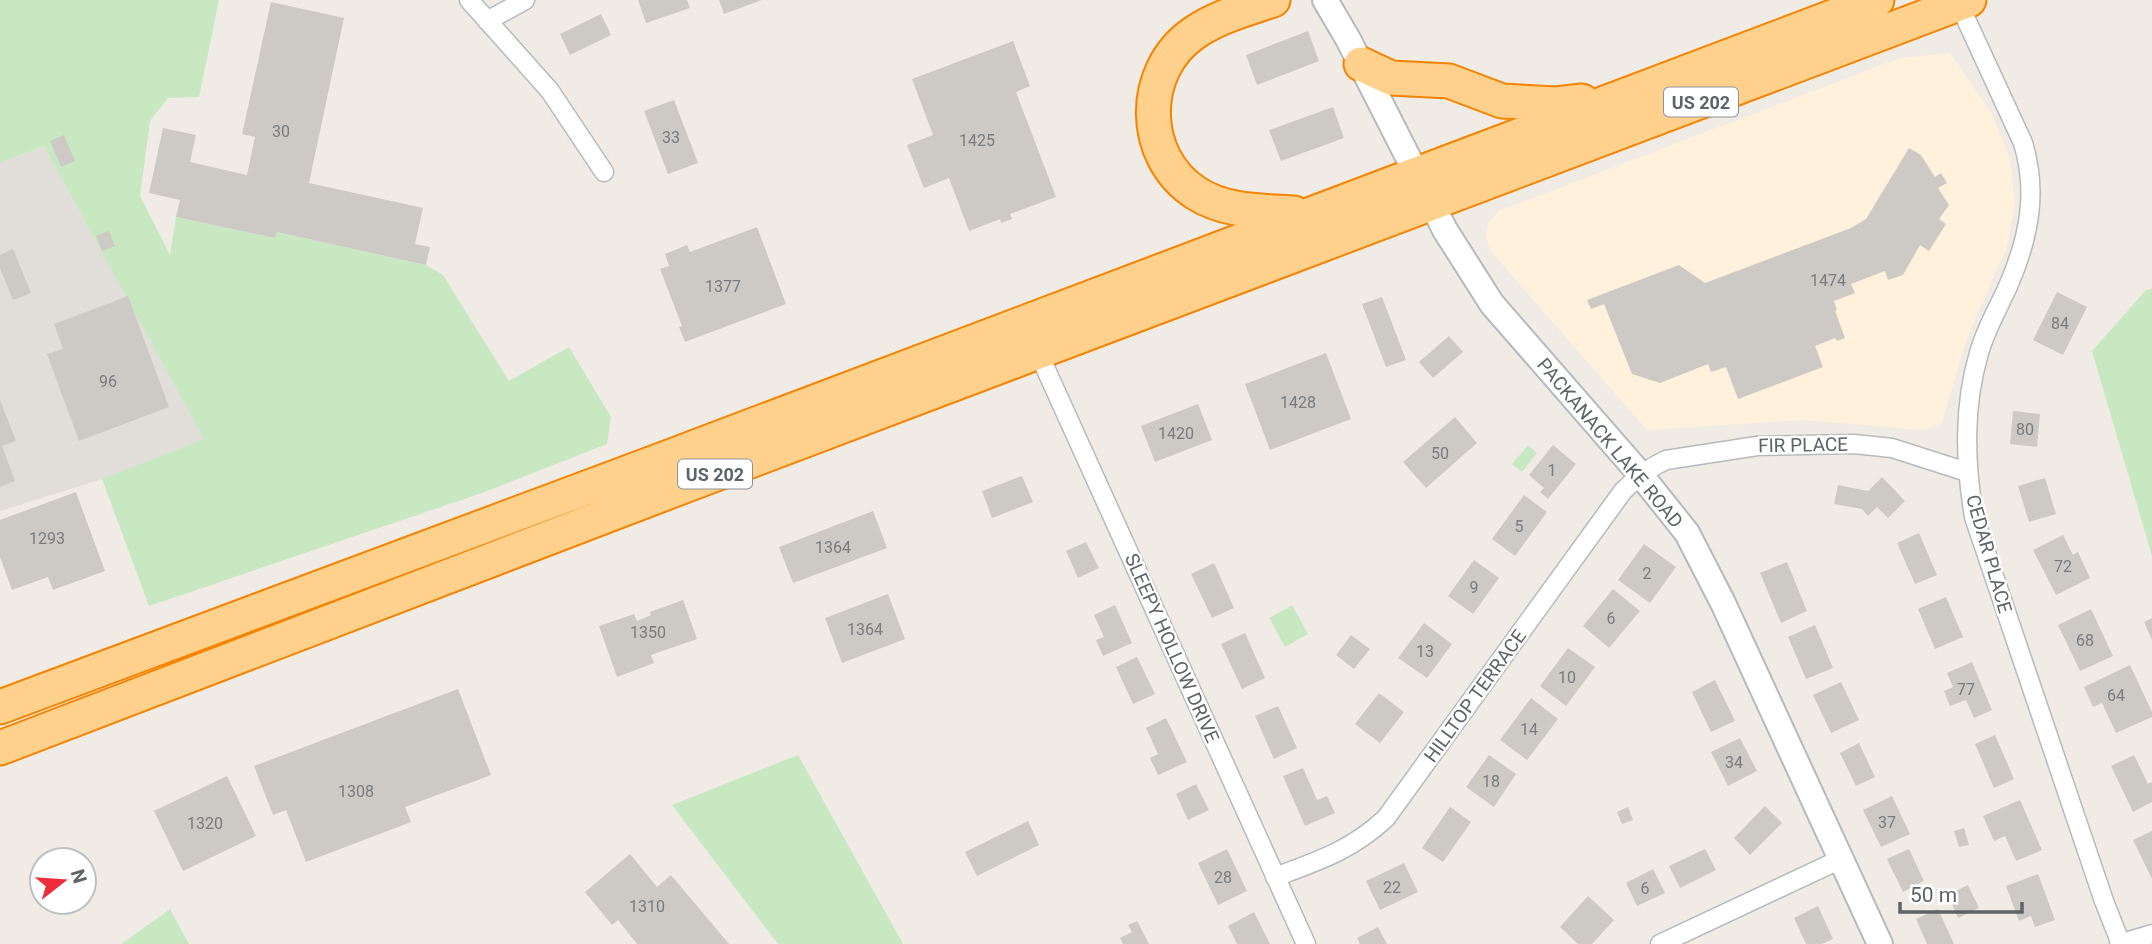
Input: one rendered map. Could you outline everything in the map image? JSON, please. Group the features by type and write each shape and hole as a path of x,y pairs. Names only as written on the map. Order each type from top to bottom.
{"highway":[{"path":"1273,0 1221,19 1193,33 1173,52 1165,64 1154,94 1152,104 1155,134 1167,163 1184,185 1207,200 1237,210 1307,214"},
{"name":"US 202","path":"0,706 695,447 1877,0"},
{"name":"US 202","path":"0,748 1964,2"},
{"path":"1361,64 1391,78 1449,81 1502,101 1556,104 1629,94"}],"street":[{"path":"469,0 550,91 604,172"},
{"path":"487,21 525,0"},
{"name":"PACKANACK LAKE ROAD","path":"1325,0 1459,254 1492,304 1640,474 1687,533 1881,944"},
{"name":"CEDAR PLACE","path":"1964,2 2023,143 2032,188 2026,238 2009,284 1990,323 1971,386 1966,419 1967,472 1974,517 2120,944"},
{"name":"SLEEPY HOLLOW DRIVE","path":"1038,352 1306,944"},
{"name":"FIR PLACE","path":"1640,474 1666,460 1721,450 1832,444 1892,448 1967,472"},
{"name":"HILLTOP TERRACE","path":"1275,877 1351,847 1370,834 1386,818 1623,491 1640,474"},
{"path":"1660,944 1841,859"},
{"path":"2120,944 2152,934"}],"shaded area":[{"path":"1950,53 1992,114 2010,159 2015,204 2007,247 1967,337 1942,423 1925,430 1803,420 1647,430 1490,250 1486,237 1488,224 1499,211 1900,58"},
{"path":"44,146 205,439 112,476 0,511 0,163"}],"green space":[{"path":"0,0 219,0 199,97 168,98 150,121 140,196 170,255 176,217 275,238 277,232 426,265 443,275 509,381 569,347 611,417 607,444 482,493 149,606 102,479 204,439 44,146 0,163"},
{"path":"2152,289 2152,556 2092,351 2146,290"},
{"path":"1528,445 1537,453 1522,472 1512,464"},
{"path":"1292,605 1308,634 1285,647 1269,618"},
{"path":"798,755 903,944 778,944 672,805"},
{"path":"170,909 189,944 121,944"}],"building":[{"path":"638,0 687,0 690,8 646,23"},
{"path":"719,0 762,0 724,14"},
{"path":"271,2 344,18 309,183 423,208 415,244 430,247 426,265 277,232 275,238 176,217 180,200 149,193 163,128 196,135 190,162 247,175 255,137 242,134"},
{"path":"601,14 611,35 570,55 560,34"},
{"path":"1308,31 1319,61 1257,85 1246,55"},
{"path":"1013,41 1030,86 1016,92 1056,197 1010,214 1012,219 1001,223 1000,219 969,231 949,178 924,188 907,145 933,135 912,79"},
{"path":"674,100 698,163 668,174 644,111"},
{"path":"1333,107 1344,138 1281,161 1269,130"},
{"path":"64,135 75,161 61,167 50,141"},
{"path":"1909,148 1921,155 1935,177 1941,173 1947,183 1938,188 1949,205 1939,219 1946,224 1929,251 1920,245 1903,275 1888,280 1885,271 1851,284 1855,293 1834,301 1845,338 1837,341 1835,338 1815,346 1823,367 1738,399 1726,367 1711,372 1708,364 1660,383 1632,374 1604,304 1591,309 1587,300 1679,265 1705,283 1851,228 1866,219"},
{"path":"757,227 786,304 685,342 679,327 682,326 660,269 669,266 665,254 687,245 690,252"},
{"path":"109,231 115,246 102,251 96,236"},
{"path":"13,249 31,293 13,300 0,268 0,255"},
{"path":"2057,292 2087,307 2063,355 2033,340"},
{"path":"128,296 169,407 79,441 47,354 63,349 54,324"},
{"path":"1382,297 1406,360 1386,367 1362,304"},
{"path":"1449,336 1463,352 1433,378 1419,362"},
{"path":"1326,353 1351,419 1270,450 1245,384"},
{"path":"0,400 16,441 2,446 15,481 0,487"},
{"path":"1198,404 1212,440 1155,462 1141,426"},
{"path":"2013,411 2040,414 2037,447 2010,444"},
{"path":"1455,417 1477,443 1426,488 1403,462"},
{"path":"1553,445 1576,464 1548,499 1540,492 1544,488 1529,475"},
{"path":"1022,476 1033,502 992,518 982,491"},
{"path":"1882,477 1905,501 1888,518 1877,507 1868,516 1862,509 1834,504 1838,485 1868,491"},
{"path":"2045,478 2056,514 2029,522 2018,486"},
{"path":"76,492 105,571 53,590 48,577 12,590 0,557 0,520"},
{"path":"1524,495 1547,512 1515,556 1492,539"},
{"path":"873,511 887,548 793,583 779,547"},
{"path":"1919,533 1937,575 1915,584 1897,543"},
{"path":"2063,535 2073,555 2078,552 2090,578 2056,595 2033,550"},
{"path":"1086,542 1099,568 1078,578 1066,551"},
{"path":"1644,544 1676,567 1650,603 1618,580"},
{"path":"1474,560 1499,578 1473,614 1448,596"},
{"path":"1787,562 1807,611 1781,623 1760,573"},
{"path":"1214,563 1234,608 1212,618 1191,574"},
{"path":"1613,589 1640,611 1609,648 1583,626"},
{"path":"888,594 905,639 842,663 825,618"},
{"path":"1946,597 1963,637 1935,649 1918,609"},
{"path":"683,600 697,639 651,655 654,663 617,677 599,626 634,614 637,621 651,615 650,612"},
{"path":"1115,605 1132,643 1103,656 1096,640 1104,637 1094,615"},
{"path":"2091,609 2113,656 2080,671 2058,625"},
{"path":"2152,618 2152,640 2144,622"},
{"path":"1424,623 1452,644 1427,678 1398,658"},
{"path":"1815,625 1833,668 1806,679 1788,637"},
{"path":"1245,633 1265,678 1242,689 1221,644"},
{"path":"1351,635 1370,649 1354,669 1336,655"},
{"path":"1568,648 1595,667 1566,706 1540,686"},
{"path":"1137,657 1155,694 1133,704 1116,667"},
{"path":"1972,662 1992,710 1974,718 1966,700 1950,706 1944,691 1953,687 1947,673"},
{"path":"2130,665 2152,717 2116,733 2102,703 2093,707 2084,687"},
{"path":"1715,680 1735,721 1711,732 1692,692"},
{"path":"1841,682 1859,720 1831,733 1813,695"},
{"path":"458,689 491,775 405,807 411,822 306,862 286,810 273,815 254,766"},
{"path":"1379,693 1404,712 1380,743 1355,724"},
{"path":"1531,698 1558,719 1527,760 1500,740"},
{"path":"1278,706 1297,748 1274,759 1255,716"},
{"path":"1166,718 1187,762 1158,775 1150,758 1158,754 1146,728"},
{"path":"1995,735 2014,779 1994,788 1975,744"},
{"path":"1740,738 1757,771 1728,786 1711,752"},
{"path":"1859,743 1875,777 1856,786 1840,753"},
{"path":"1489,755 1516,774 1494,807 1466,787"},
{"path":"2134,755 2148,784 2152,782 2152,802 2133,812 2111,766"},
{"path":"1303,768 1317,800 1327,796 1335,813 1305,826 1283,776"},
{"path":"227,776 256,836 183,871 154,811"},
{"path":"1196,784 1209,810 1188,820 1176,794"},
{"path":"1892,796 1910,834 1881,847 1863,810"},
{"path":"2020,800 2042,850 2016,861 2005,836 1994,841 1983,816"},
{"path":"1765,806 1782,823 1750,855 1734,838"},
{"path":"1450,807 1471,822 1443,862 1422,848"},
{"path":"1628,807 1633,820 1622,824 1617,812"},
{"path":"1028,821 1039,845 977,876 965,852"},
{"path":"1964,828 1969,845 1959,847 1954,831"},
{"path":"2152,831 2152,879 2133,840"},
{"path":"1227,849 1247,891 1218,905 1198,863"},
{"path":"1705,849 1716,870 1680,888 1669,866"},
{"path":"1909,849 1924,881 1903,892 1887,859"},
{"path":"630,854 657,887 671,875 729,944 637,944 618,920 612,925 585,892"},
{"path":"1404,863 1418,892 1380,910 1366,881"},
{"path":"1653,869 1665,893 1637,906 1626,883"},
{"path":"2038,874 2055,920 2035,927 2031,916 2019,921 2006,886"},
{"path":"1968,885 1979,908 1958,918 1948,895"},
{"path":"1588,896 1614,920 1592,944 1578,944 1560,927"},
{"path":"1818,906 1833,939 1822,944 1806,944 1794,918"},
{"path":"1938,909 1954,944 1927,944 1916,919"},
{"path":"1254,912 1270,944 1237,944 1228,926"},
{"path":"1137,921 1149,944 1123,944 1120,938 1132,932 1128,925"},
{"path":"1378,927 1387,944 1360,944 1357,938"}]}
